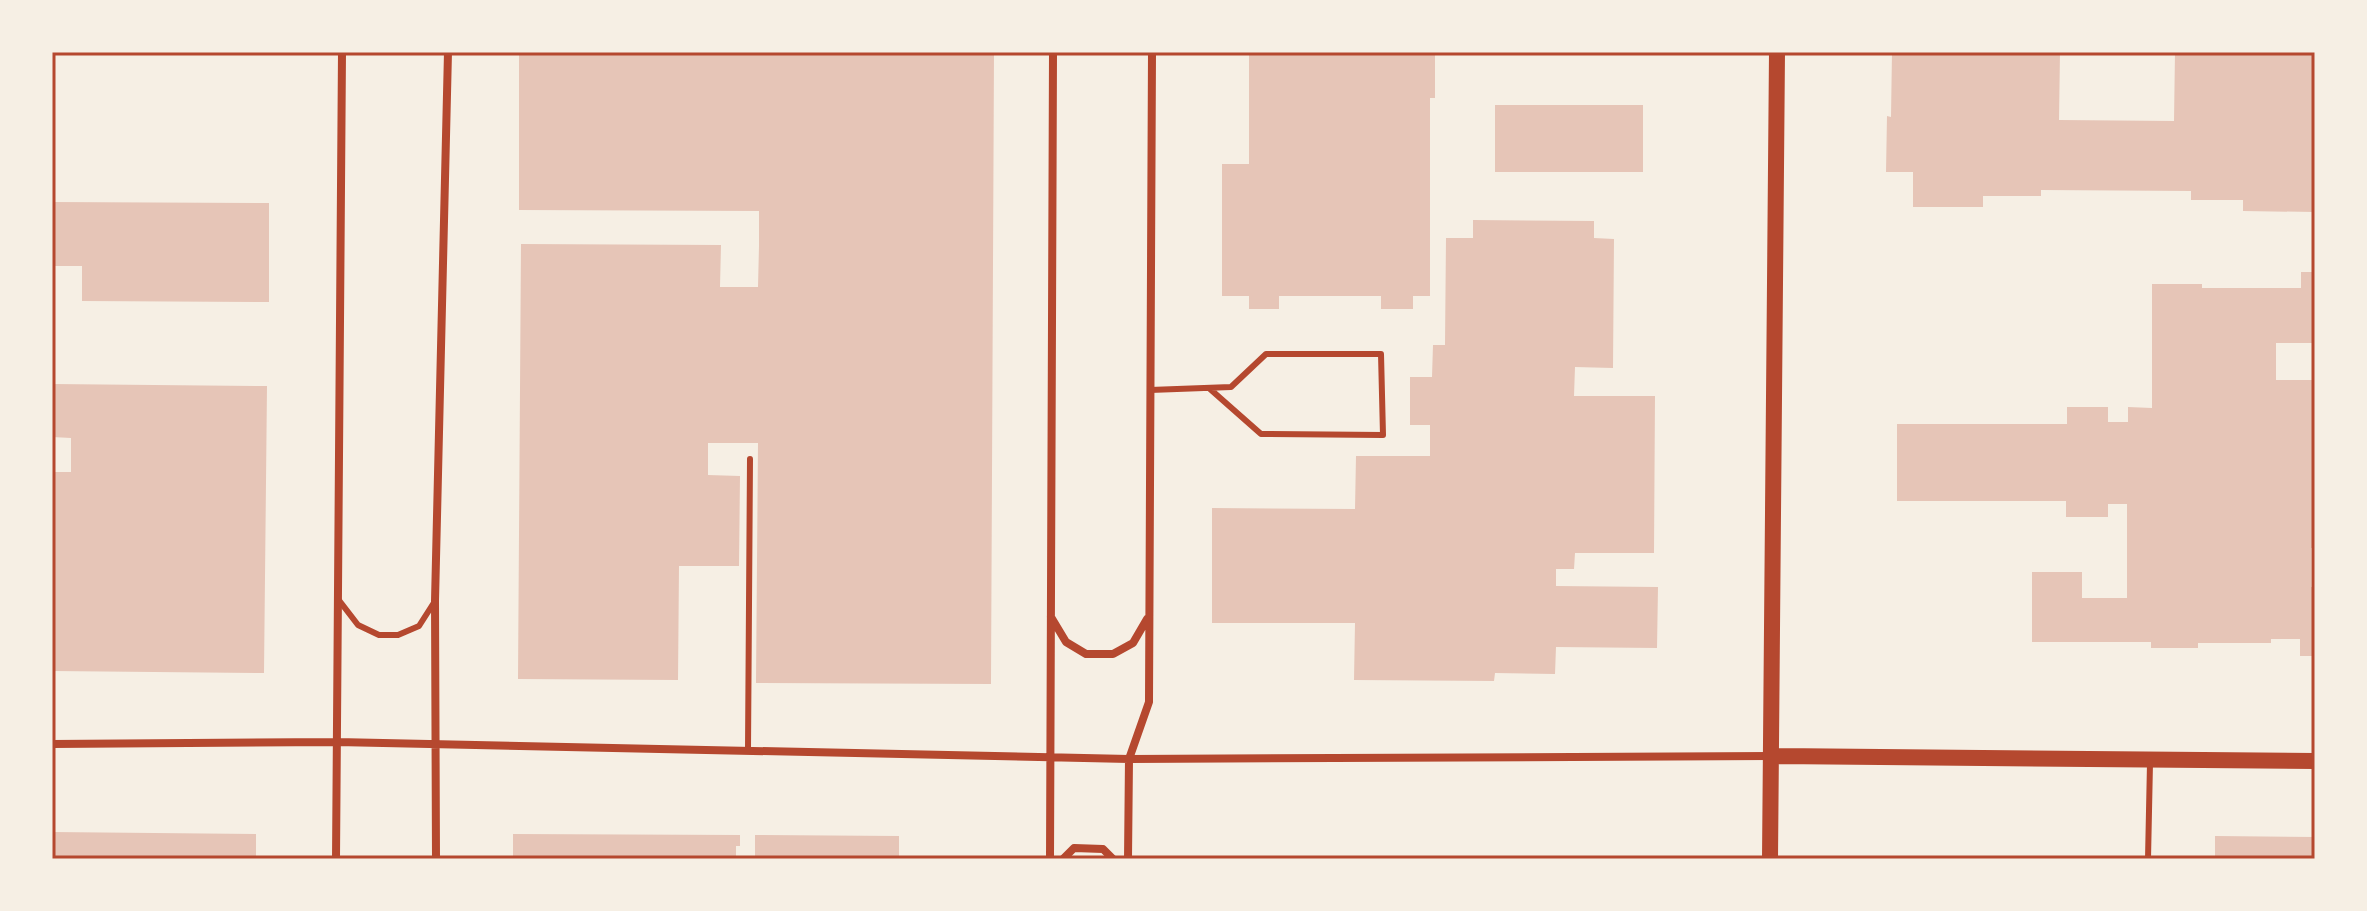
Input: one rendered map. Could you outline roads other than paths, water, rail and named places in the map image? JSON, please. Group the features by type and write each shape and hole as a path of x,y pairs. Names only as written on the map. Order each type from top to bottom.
{"main road":[{"path":"1770,859 1777,52"},
{"path":"1771,756 2315,761"}],"street":[{"path":"336,859 342,52"},
{"path":"436,859 435,601 448,52"},
{"path":"1050,859 1053,52"},
{"path":"1128,859 1129,759 1149,702 1152,52"},
{"path":"1051,617 1066,642 1086,654 1113,654 1133,643 1149,615"},
{"path":"52,744 337,742 1129,759 1771,756"},
{"path":"1063,859 1074,848 1103,849 1113,859"}],"lane":[{"path":"1150,390 1231,387 1266,354 1381,354 1383,435 1261,434 1210,389"},
{"path":"748,750 750,459"},
{"path":"338,599 358,625 379,635 398,635 419,626 435,601"},
{"path":"2148,859 2150,760"}]}
